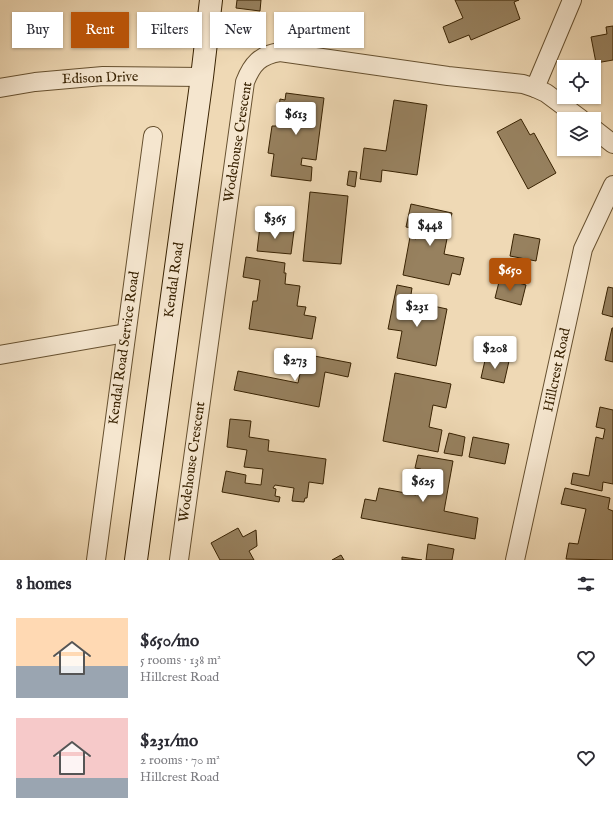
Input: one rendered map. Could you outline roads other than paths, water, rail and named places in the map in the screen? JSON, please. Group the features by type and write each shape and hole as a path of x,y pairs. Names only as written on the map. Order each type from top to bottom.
{"main road":[{"name":"Kendal Road","path":"136,560 202,77 210,0"}],"street":[{"path":"536,88 572,0"},
{"name":"Wodehouse Crescent","path":"179,560 245,82 255,64 273,53 280,52 448,76 523,84 546,93 572,112"},
{"name":"Edison Drive","path":"0,88 35,82 103,76 202,77"},
{"path":"601,135 613,144"},
{"name":"Kendal Road Service Road","path":"96,560 153,136"},
{"name":"Hillcrest Road","path":"515,560 583,249 613,185"},
{"path":"0,355 126,333"}]}
